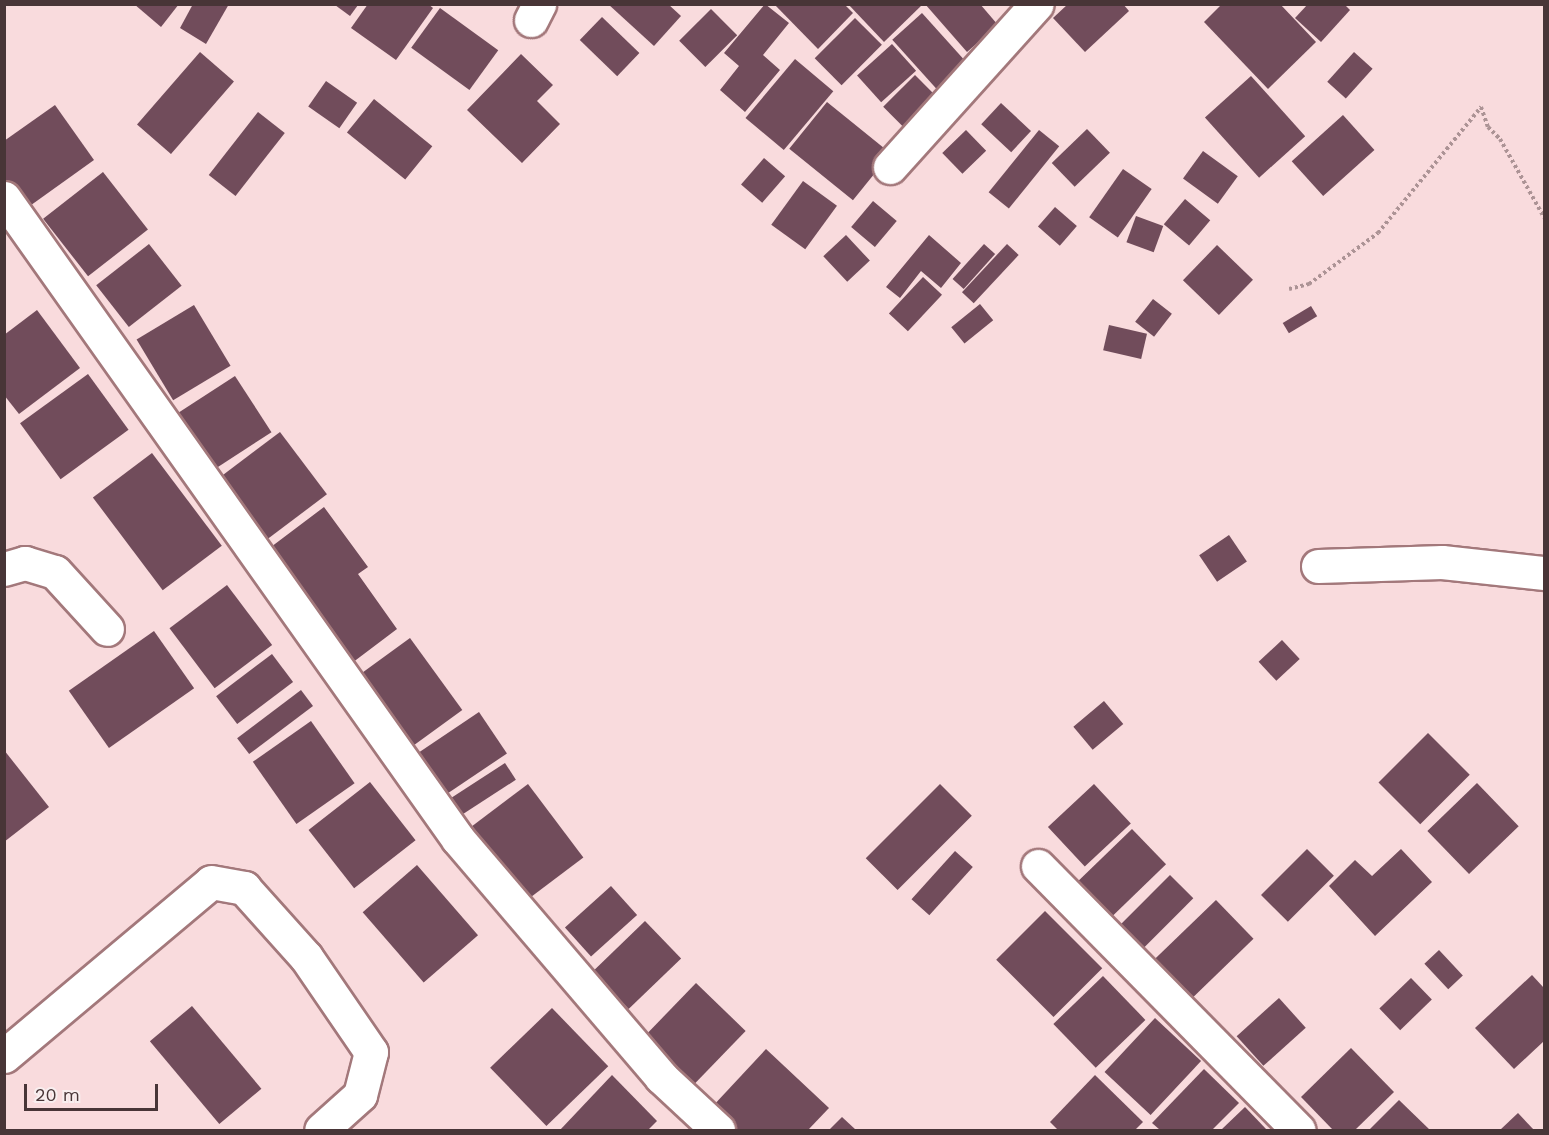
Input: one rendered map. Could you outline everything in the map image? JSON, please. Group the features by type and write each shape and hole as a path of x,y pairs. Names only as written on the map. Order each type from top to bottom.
{"street":[{"path":"890,167 1037,4"},
{"path":"4,198 458,839 662,1077 718,1131"},
{"path":"1318,566 1442,562 1545,573"},
{"path":"4,569 26,563 55,572 107,629"},
{"path":"1038,866 1298,1131"},
{"path":"4,1056 212,882 244,888 306,957 371,1052 360,1095 321,1131"}],"path":[{"path":"1289,289 1309,284 1378,233 1480,107 1488,127 1500,139 1545,217"}],"building":[{"path":"134,4 179,4 161,27"},
{"path":"193,4 229,4 206,44 180,28"},
{"path":"368,4 428,4 433,8 396,60 351,28"},
{"path":"608,4 668,4 681,16 654,46"},
{"path":"765,4 789,23 763,55 780,70 745,112 720,90 739,66 724,53"},
{"path":"774,4 844,4 853,13 818,49"},
{"path":"848,4 923,4 884,42"},
{"path":"925,4 980,4 998,25 967,52"},
{"path":"1068,4 1123,4 1129,11 1085,52 1053,18"},
{"path":"1222,4 1280,4 1316,42 1268,89 1204,22"},
{"path":"1308,4 1344,4 1350,10 1321,42 1295,18"},
{"path":"335,5 358,5 350,16"},
{"path":"440,8 498,50 469,90 411,48"},
{"path":"711,9 737,35 705,67 679,41"},
{"path":"922,13 972,68 942,95 892,40"},
{"path":"602,17 639,53 617,76 580,40"},
{"path":"855,18 882,45 842,85 815,58"},
{"path":"892,44 916,71 881,102 857,75"},
{"path":"200,52 234,82 171,154 137,124"},
{"path":"1354,52 1373,69 1346,98 1327,82"},
{"path":"521,54 553,85 537,101 560,124 522,163 467,110"},
{"path":"795,59 833,91 784,150 746,118"},
{"path":"915,75 937,97 905,129 883,107"},
{"path":"1251,76 1305,136 1259,178 1205,117"},
{"path":"326,81 357,103 339,128 308,106"},
{"path":"374,99 432,146 405,180 347,132"},
{"path":"827,102 891,154 853,200 789,149"},
{"path":"1001,103 1031,131 1011,152 981,124"},
{"path":"55,105 94,160 20,213 4,191 4,141"},
{"path":"258,112 285,133 236,196 209,175"},
{"path":"1343,115 1374,150 1323,196 1292,161"},
{"path":"1087,129 1110,153 1075,187 1052,163"},
{"path":"966,130 986,151 962,174 942,153"},
{"path":"1039,130 1059,146 1009,209 989,192"},
{"path":"1203,151 1238,176 1218,204 1183,179"},
{"path":"764,158 785,176 762,203 741,184"},
{"path":"1123,169 1152,189 1118,237 1089,217"},
{"path":"103,172 148,230 88,276 43,219"},
{"path":"803,181 837,206 805,249 771,225"},
{"path":"1185,199 1210,220 1189,245 1164,224"},
{"path":"873,201 897,221 875,247 851,227"},
{"path":"1055,207 1077,226 1060,246 1038,227"},
{"path":"1136,216 1163,226 1154,252 1126,242"},
{"path":"846,235 870,261 847,282 823,256"},
{"path":"929,235 961,263 941,288 921,271 900,298 886,287"},
{"path":"149,244 182,286 129,327 96,285"},
{"path":"984,244 995,254 964,289 953,279"},
{"path":"1007,244 1019,255 974,303 962,292"},
{"path":"1217,245 1253,280 1219,315 1183,280"},
{"path":"923,277 942,295 908,331 889,314"},
{"path":"1153,299 1172,314 1154,337 1135,322"},
{"path":"980,304 993,320 964,344 951,327"},
{"path":"194,305 231,366 173,400 137,340"},
{"path":"1311,306 1317,316 1289,333 1283,323"},
{"path":"37,310 80,368 19,414 4,395 4,335"},
{"path":"1109,325 1147,334 1141,359 1103,350"},
{"path":"88,374 129,430 61,479 20,423"},
{"path":"235,376 271,432 214,469 178,413"},
{"path":"280,432 327,494 262,543 215,481"},
{"path":"152,453 222,546 163,590 93,498"},
{"path":"324,507 368,567 358,574 397,629 348,666 263,553"},
{"path":"1229,535 1247,562 1217,582 1199,555"},
{"path":"227,585 272,645 215,688 169,628"},
{"path":"154,631 194,688 109,748 69,691"},
{"path":"410,638 462,710 407,750 355,678"},
{"path":"1282,640 1300,659 1276,681 1259,662"},
{"path":"272,654 293,682 237,724 216,696"},
{"path":"301,690 313,706 249,754 237,738"},
{"path":"1104,701 1123,724 1093,750 1073,727"},
{"path":"479,712 507,753 442,797 414,756"},
{"path":"311,721 355,783 296,824 253,762"},
{"path":"1428,733 1470,775 1420,824 1379,782"},
{"path":"4,750 49,807 4,842"},
{"path":"505,763 516,780 454,820 443,803"},
{"path":"370,782 416,840 354,888 309,830"},
{"path":"1477,783 1519,826 1469,874 1427,831"},
{"path":"528,784 583,857 523,903 467,830"},
{"path":"940,784 972,816 898,890 866,858"},
{"path":"1094,784 1131,823 1085,866 1048,827"},
{"path":"1132,829 1166,864 1106,922 1072,887"},
{"path":"1307,849 1334,876 1288,922 1261,895"},
{"path":"1401,849 1432,882 1375,936 1329,886 1355,860 1372,876"},
{"path":"955,851 973,867 929,915 912,899"},
{"path":"417,865 478,935 424,982 363,912"},
{"path":"1170,875 1193,898 1142,949 1119,926"},
{"path":"611,886 637,915 591,956 565,927"},
{"path":"1216,900 1254,939 1189,1001 1152,962"},
{"path":"1045,911 1102,968 1053,1017 996,960"},
{"path":"645,921 681,958 629,1009 592,972"},
{"path":"1439,950 1463,976 1448,989 1424,964"},
{"path":"1532,975 1544,988 1544,1041 1514,1069 1475,1028"},
{"path":"1103,976 1145,1020 1096,1068 1053,1024"},
{"path":"1411,978 1432,1000 1400,1030 1379,1009"},
{"path":"696,983 746,1031 685,1094 635,1046"},
{"path":"1279,998 1306,1028 1263,1066 1237,1036"},
{"path":"192,1006 261,1089 219,1124 150,1041"},
{"path":"552,1008 608,1066 546,1126 490,1068"},
{"path":"1155,1018 1201,1061 1151,1115 1105,1072"},
{"path":"1351,1048 1394,1092 1355,1130 1333,1130 1301,1097"},
{"path":"766,1049 829,1108 808,1130 737,1130 712,1107"},
{"path":"1204,1069 1239,1103 1212,1130 1160,1130 1152,1123"},
{"path":"612,1075 657,1121 648,1130 560,1130"},
{"path":"1095,1075 1143,1122 1135,1130 1058,1130 1050,1122"},
{"path":"1399,1100 1430,1130 1369,1130"},
{"path":"1245,1107 1267,1130 1221,1130"},
{"path":"1518,1113 1534,1130 1500,1130"},
{"path":"842,1117 856,1130 829,1130"}]}
